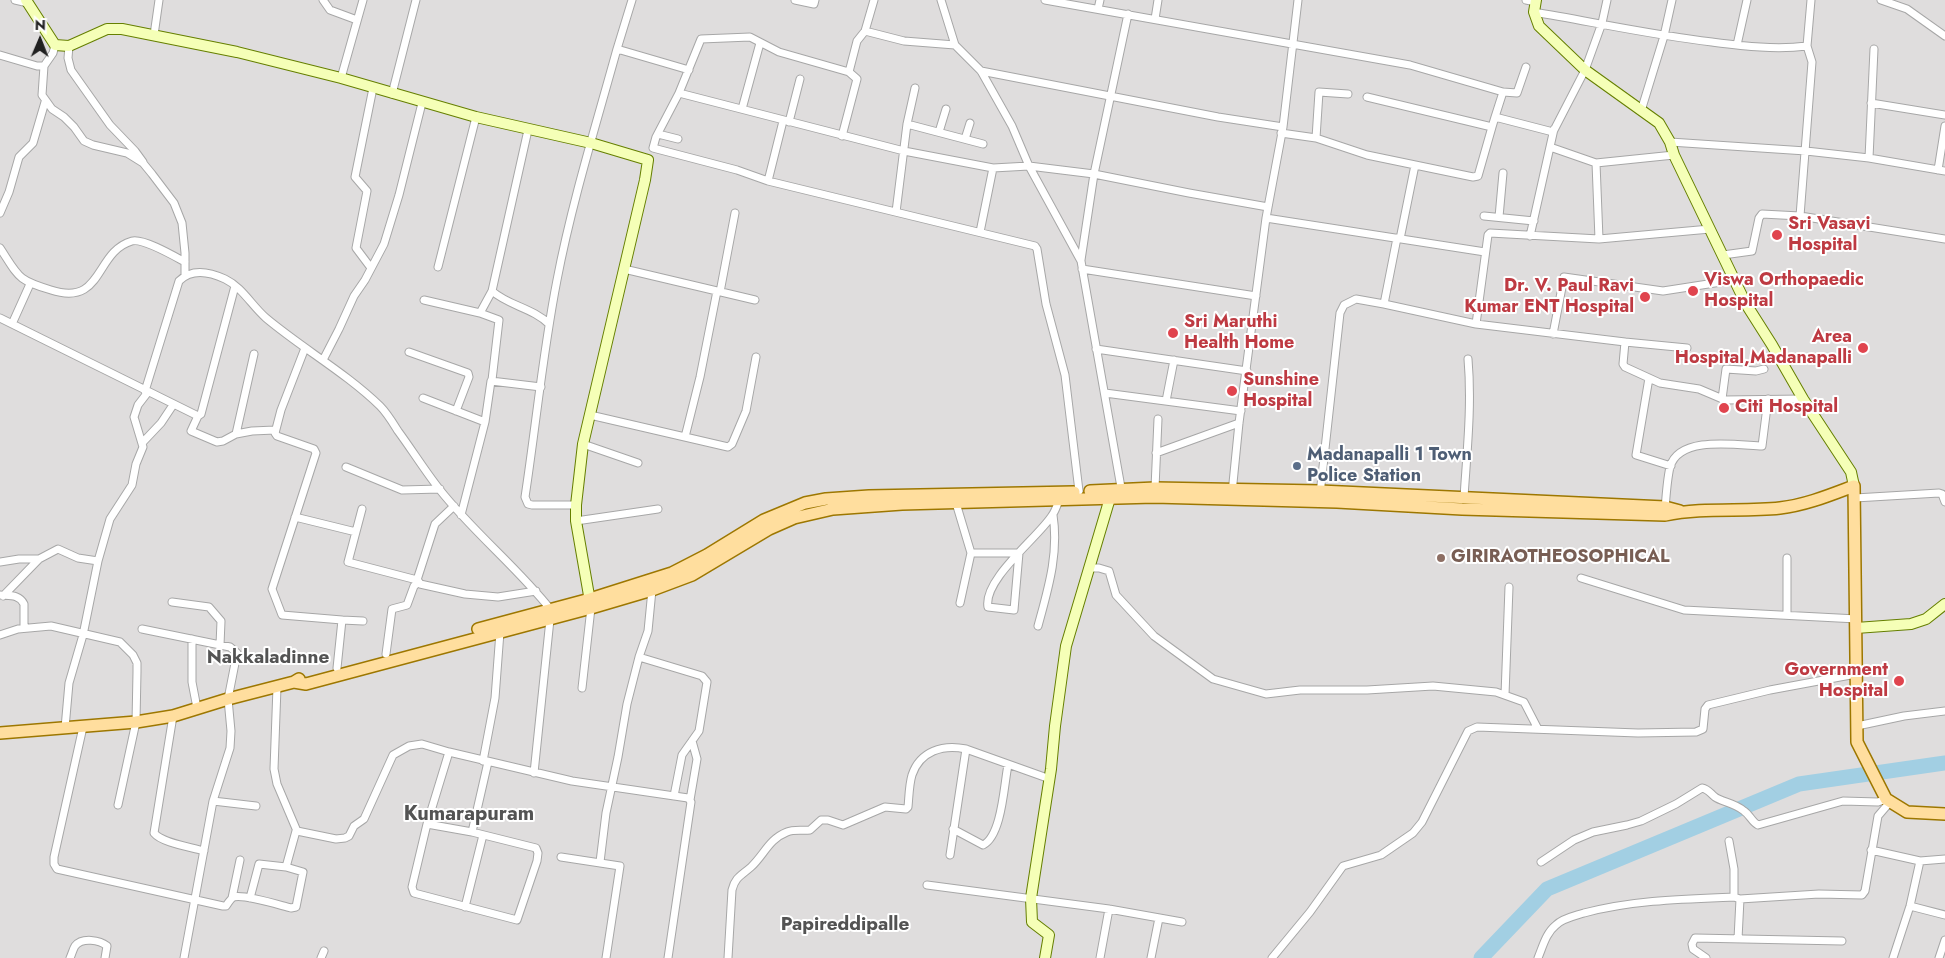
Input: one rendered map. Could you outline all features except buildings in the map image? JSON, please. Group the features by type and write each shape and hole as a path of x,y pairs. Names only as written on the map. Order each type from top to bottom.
{"main road":[{"path":"27,1 55,45 69,46 107,29 122,29 154,35 237,52 341,78 422,103 528,130 591,143 648,160 583,444 576,521 590,604"},
{"path":"1533,4 1540,26 1585,70 1659,123 1670,142 1674,155 1746,304 1803,399 1851,472 1855,492 1857,742 1887,800 1907,812 1945,814"},
{"path":"0,733 136,722 173,716 386,654 652,590 692,575 769,529 815,512 902,504 1110,498 1122,493 1155,488 1232,495"},
{"path":"590,604 692,564 764,520 786,510 826,499 870,496 1079,492 1320,497 1464,497 1682,512 1780,508 1855,492"},
{"path":"1320,497 1462,509 1665,511"},
{"path":"1045,958 1050,935 1032,922 1031,898 1050,779 1066,646 1110,498"},
{"path":"1857,623 1911,624 1926,619 1945,604"},
{"path":"294,682 306,684 500,632 551,614"}],"street":[{"path":"14,0 27,1"},
{"path":"154,35 159,0"},
{"path":"323,0 330,10 357,20"},
{"path":"341,78 363,0"},
{"path":"392,94 416,0"},
{"path":"576,505 532,505 526,500 549,324 563,250 632,0"},
{"path":"795,0 814,4 815,0"},
{"path":"849,72 857,41 865,31 874,0"},
{"path":"941,0 955,45 981,71 1012,126 1029,166 1081,261"},
{"path":"1045,0 1410,65 1503,92 1517,93 1526,67"},
{"path":"1098,9 1100,0"},
{"path":"1155,19 1158,0"},
{"path":"1232,495 1239,423 1266,218 1282,130 1291,44 1298,0"},
{"path":"1530,236 1554,129 1585,70 1608,0"},
{"path":"1641,111 1664,36 1672,0"},
{"path":"1737,45 1747,0"},
{"path":"1800,216 1812,62 1807,46 1811,0"},
{"path":"1882,0 1907,9 1945,36"},
{"path":"1907,0 1907,9"},
{"path":"1533,4 1602,23 1664,36 1764,48 1807,46"},
{"path":"1122,493 1081,261 1094,174 1128,14"},
{"path":"865,31 904,41 955,45"},
{"path":"648,160 658,134 689,70 701,38 750,37 779,52 849,72 857,79 842,136"},
{"path":"742,109 760,42"},
{"path":"55,45 53,53 44,66 42,95 46,102 64,117 87,144 127,154 143,163"},
{"path":"69,46 68,58 71,70 110,125 136,151 174,203 182,223 185,275"},
{"path":"617,49 689,70"},
{"path":"1868,158 1874,49"},
{"path":"0,55 37,66 44,66"},
{"path":"981,71 1282,130 1316,138 1367,155 1473,177 1478,176 1503,92"},
{"path":"768,181 800,79"},
{"path":"371,268 356,248 367,191 355,177 373,88"},
{"path":"896,212 907,124 916,88"},
{"path":"1316,138 1319,92 1348,94"},
{"path":"679,93 904,151 993,168 1029,166 1094,174 1189,194 1268,207"},
{"path":"1367,97 1492,127"},
{"path":"0,213 9,192 19,157 33,144 46,102"},
{"path":"323,360 354,296 384,244 399,196 422,103"},
{"path":"1871,103 1945,115"},
{"path":"939,132 946,110"},
{"path":"438,267 476,117"},
{"path":"1494,117 1553,132 1554,129"},
{"path":"965,139 970,123"},
{"path":"907,124 983,144"},
{"path":"1670,142 1806,151 1868,158 1941,171 1945,126"},
{"path":"480,313 492,291 528,130"},
{"path":"658,134 678,139"},
{"path":"1550,147 1596,163 1674,155"},
{"path":"653,148 736,170 768,181 1032,245 1037,249 1046,304 1065,375 1079,492"},
{"path":"1596,163 1599,239"},
{"path":"1384,304 1415,165"},
{"path":"980,232 993,168"},
{"path":"1499,217 1503,174"},
{"path":"685,437 700,377 735,213"},
{"path":"1723,255 1752,250 1759,218 1762,214 1800,216 1945,239"},
{"path":"1484,216 1534,221"},
{"path":"1266,218 1485,252"},
{"path":"1476,324 1485,252 1490,233 1599,239 1710,229"},
{"path":"0,248 19,276 30,284 63,294 77,293 85,290 100,273 114,251 135,240 141,241 185,262"},
{"path":"1082,269 1256,296"},
{"path":"624,270 755,300"},
{"path":"65,728 70,683 83,635 98,561 110,519 132,484 136,464 143,447 134,416 146,391 179,281 185,275 194,272 208,273 226,280 235,286 266,318 346,377 382,408 440,490 536,591 551,614 534,773"},
{"path":"1553,334 1564,277 1663,291 1734,280"},
{"path":"12,324 30,284"},
{"path":"235,286 201,414 191,429 193,433 217,442 236,434 276,430"},
{"path":"492,291 505,301 542,317 549,324"},
{"path":"1320,497 1340,313 1344,305 1350,301 1356,299 1384,304 1476,324 1687,348"},
{"path":"424,300 480,313 499,320 488,410 462,515"},
{"path":"0,318 198,416"},
{"path":"1625,342 1623,364 1625,367 1660,382 1699,389 1722,399 1732,401 1803,399"},
{"path":"305,348 281,410 276,430 277,436 316,451 272,589 282,615 363,622"},
{"path":"1096,349 1247,371"},
{"path":"410,352 468,373 470,377 456,411"},
{"path":"236,434 254,354"},
{"path":"590,416 730,447 746,411 756,358"},
{"path":"1464,497 1470,421 1468,358"},
{"path":"1166,401 1174,360"},
{"path":"1722,399 1726,369 1756,371 1764,369"},
{"path":"1649,378 1636,455 1670,466"},
{"path":"492,380 541,387"},
{"path":"1105,393 1241,411"},
{"path":"423,398 485,422"},
{"path":"1665,511 1670,466 1676,458 1686,450 1706,443 1762,446 1768,399"},
{"path":"143,442 161,423 173,405"},
{"path":"1155,488 1158,419"},
{"path":"1156,453 1239,423"},
{"path":"583,444 638,463"},
{"path":"346,467 402,490 440,490"},
{"path":"1855,492 1939,493 1942,494 1945,502"},
{"path":"1019,553 1014,610 989,608 987,602 996,580 1019,553 1053,515 1059,500"},
{"path":"956,503 971,553 960,603"},
{"path":"386,654 392,609 407,605 414,586 418,581 436,524 454,506"},
{"path":"362,509 348,562 418,581 420,584 465,594 498,597 536,591"},
{"path":"576,521 658,509"},
{"path":"1038,626 1054,562 1055,536 1053,515"},
{"path":"295,517 356,532"},
{"path":"2,596 39,559 58,549 78,558 98,561"},
{"path":"971,553 1019,553"},
{"path":"1787,616 1788,558"},
{"path":"0,562 19,559 39,559"},
{"path":"1090,568 1109,571 1116,595 1154,636 1213,679 1266,694 1300,690 1367,690 1433,686 1496,692 1524,702 1538,729"},
{"path":"1581,578 1684,610 1787,616 1857,623"},
{"path":"1505,695 1509,587"},
{"path":"600,862 611,788 627,704 648,631 652,590"},
{"path":"2,596 14,596 22,600 24,604 24,628"},
{"path":"172,602 209,607 221,620 220,645"},
{"path":"582,688 590,604"},
{"path":"337,668 342,620"},
{"path":"0,635 24,628 52,626 83,635 120,642 133,655 137,663 136,722 118,805"},
{"path":"142,628 230,647 237,653 228,699 231,730 230,748 213,801 184,958"},
{"path":"472,832 486,761 495,698 500,632"},
{"path":"192,639 192,682 197,708"},
{"path":"639,657 702,676 707,682 699,732 679,762 674,796"},
{"path":"1272,958 1310,912 1343,866 1381,855 1412,833 1422,822 1468,732 1477,727 1638,733 1696,732 1703,729 1705,709 1708,704 1856,674"},
{"path":"277,687 274,770 277,784 296,831 286,868"},
{"path":"1857,726 1904,716 1945,711"},
{"path":"173,716 154,833 156,836 167,841 204,851"},
{"path":"83,727 54,858 57,869 226,906 232,898 240,860"},
{"path":"668,958 697,759 692,741"},
{"path":"296,831 336,839 349,836 354,826 364,819 393,755 409,746 422,744 534,773 611,788 674,796 690,800"},
{"path":"728,958 734,881 751,867 767,846 788,832 810,830 821,820 828,820 843,825 885,807 906,809 908,807 912,776 916,767 930,752 942,748 958,747 1050,779"},
{"path":"950,855 966,749"},
{"path":"427,824 472,832 536,848 538,853 537,861 517,920 414,892 412,887 427,824 449,752"},
{"path":"954,829 978,843 983,845 987,843 997,830 1008,765"},
{"path":"1541,862 1574,840 1593,832 1641,821 1676,804 1698,789 1706,788 1718,799 1730,802 1741,809 1754,823 1761,825 1843,801 1878,802 1887,800"},
{"path":"1538,958 1548,932 1557,923 1606,908 1654,901 1819,894 1862,895 1865,891 1878,816 1887,800"},
{"path":"213,801 256,806"},
{"path":"465,907 483,835"},
{"path":"1729,841 1737,898 1738,939"},
{"path":"1871,850 1920,861 1945,859"},
{"path":"560,857 616,864 621,869 606,958"},
{"path":"1893,958 1910,906 1920,861"},
{"path":"232,898 250,898 290,908 296,907 304,874 301,871 259,864 250,898"},
{"path":"927,885 1109,909 1182,922"},
{"path":"1910,906 1945,915"},
{"path":"1100,958 1109,909"},
{"path":"1151,958 1159,918"},
{"path":"1706,958 1693,949 1694,938 1842,941"},
{"path":"1939,958 1945,940"},
{"path":"70,958 79,943 95,941 107,946 105,958"}],"shaded area":[{"path":"0,0 1945,0 1945,958 0,958"}],"waterway":[{"path":"1481,958 1547,889 1799,784 1945,763"}],"place":[{"name":"Sri Vasavi Hospital","path":"1777,235"},
{"name":"Viswa Orthopaedic Hospital","path":"1693,291"},
{"name":"Dr. V. Paul Ravi Kumar ENT Hospital","path":"1645,297"},
{"name":"Sri Maruthi Health Home","path":"1173,333"},
{"name":"Area Hospital,Madanapalli","path":"1863,348"},
{"name":"Sunshine Hospital","path":"1232,391"},
{"name":"Citi Hospital","path":"1724,408"},
{"name":"Madanapalli 1 Town Police Station","path":"1297,466"},
{"name":"GIRIRAOTHEOSOPHICAL","path":"1441,558"},
{"name":"Government Hospital","path":"1899,681"}],"district":[{"name":"Nakkaladinne","path":"268,658"},
{"name":"Kumarapuram","path":"469,815"},
{"name":"Papireddipalle","path":"845,925"}]}
